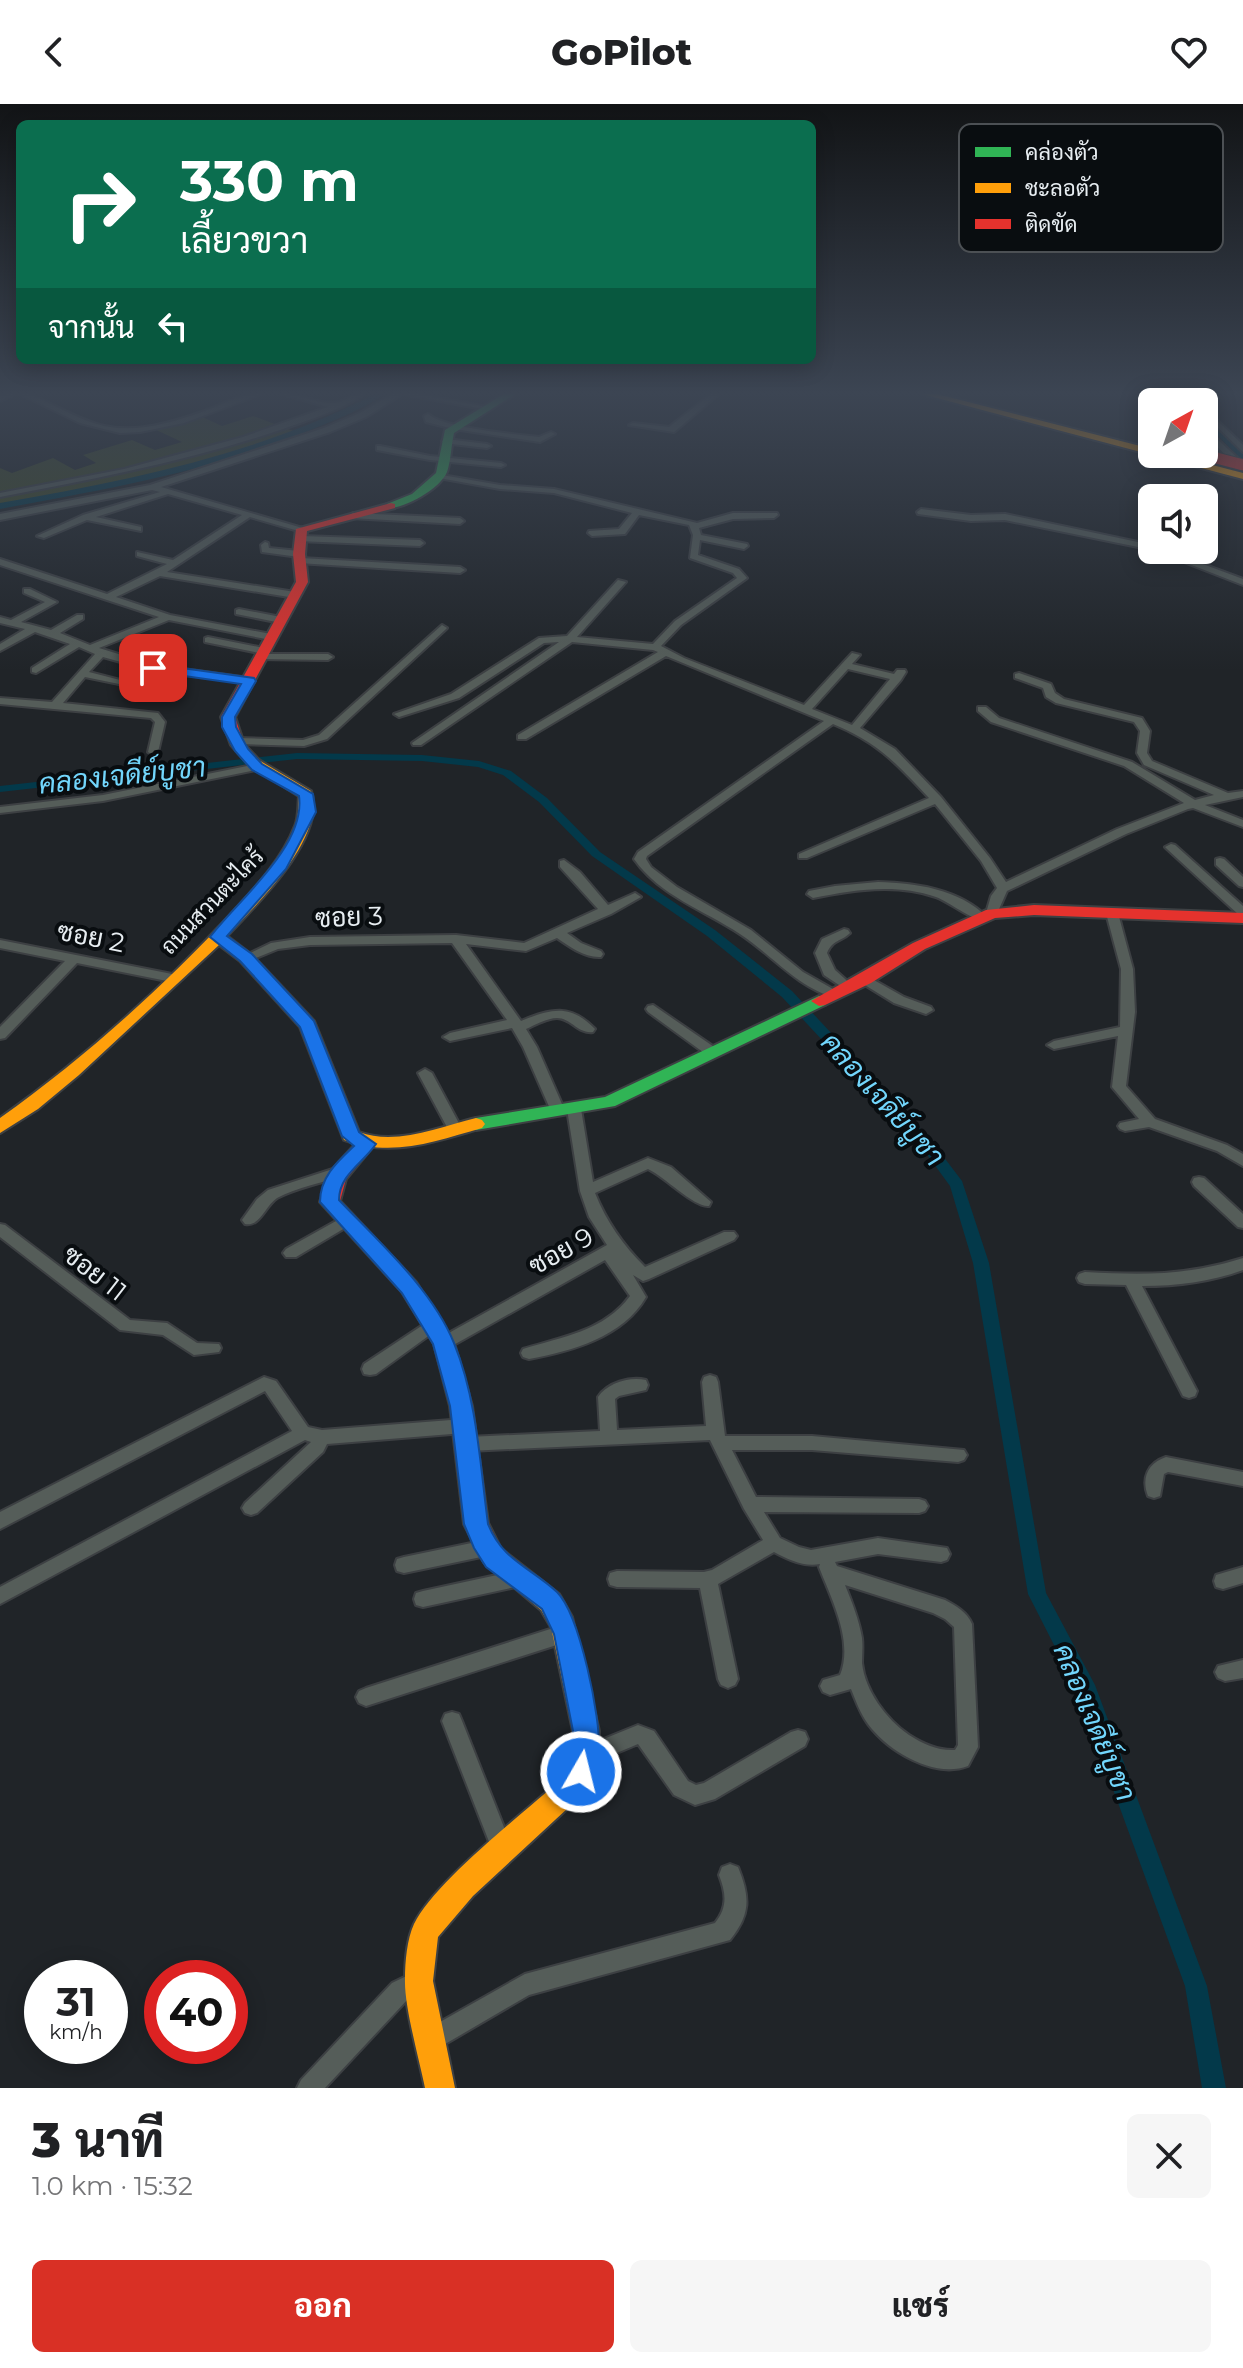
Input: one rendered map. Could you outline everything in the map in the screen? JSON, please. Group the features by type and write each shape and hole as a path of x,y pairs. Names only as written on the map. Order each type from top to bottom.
{"main road":[{"path":"247,755 228,717 302,582 301,546 353,516 409,499 428,487"},
{"name":"ถนนสวนตะไคร้","path":"0,1127 29,1108 218,937 279,869 309,812 306,794 247,755"},
{"path":"218,937 246,958 308,1025 351,1136 366,1144 382,1145 609,1102 849,986 919,946 987,915 1034,910 1243,918"},
{"path":"366,1144 339,1172 330,1188 330,1202 409,1287 444,1343 466,1435 476,1524 486,1548 495,1559 550,1602 566,1633 586,1731 586,1756 573,1786 463,1886 431,1921 424,1934 419,1981 440,2088"}],"street":[{"path":"0,495 44,487"},
{"path":"0,517 152,487 248,515 301,546 460,570"},
{"path":"499,487 554,491 637,512 684,520 695,526 733,516 774,515"},
{"path":"41,536 86,517 165,493"},
{"path":"592,533 622,532 637,512"},
{"path":"921,512 971,518 1005,517 1138,545"},
{"path":"108,597 159,573 248,515"},
{"path":"353,516 460,521"},
{"path":"86,517 138,529"},
{"path":"522,737 660,650 678,623 742,578 736,571 693,556 695,526"},
{"path":"696,537 744,546"},
{"path":"265,545 265,550 420,543"},
{"path":"140,554 175,563"},
{"path":"0,562 265,648"},
{"path":"1195,564 1243,582"},
{"path":"159,573 295,595"},
{"path":"417,743 570,639 621,582"},
{"path":"13,623 52,602 27,591"},
{"path":"239,612 281,620"},
{"path":"52,633 80,617"},
{"path":"90,648 168,617"},
{"path":"0,620 52,633 101,653 153,668 249,681"},
{"path":"0,648 34,628"},
{"path":"0,810 103,798 247,755 323,737 442,628"},
{"path":"399,714 441,702 542,640 570,639 660,650 854,729 891,751 937,799 986,860 1003,888"},
{"path":"208,640 328,657"},
{"path":"36,670 78,643"},
{"path":"55,705 101,653"},
{"path":"806,709 855,655"},
{"path":"845,665 899,675 854,729"},
{"path":"498,668 518,676"},
{"path":"83,674 120,683"},
{"path":"1019,676 1047,686 1050,695 1060,701 1138,720 1145,731 1142,753 1148,763 1225,796"},
{"path":"0,701 157,717 160,722 153,752"},
{"path":"982,709 995,720 1128,764 1193,804 1243,824"},
{"path":"832,720 662,839 640,859 644,866 715,916 746,931 805,980 849,986 926,1010"},
{"path":"813,894 856,889 875,883 903,885 955,900 987,915 1003,888 1193,804 1243,794"},
{"path":"803,856 937,799"},
{"path":"1171,847 1243,912"},
{"path":"1220,862 1243,883"},
{"path":"564,864 579,876 590,894 607,911"},
{"name":"ซอย 3","path":"246,958 289,943 456,939 526,947 635,897"},
{"path":"1112,913 1127,969 1128,1012 1119,1087 1150,1122 1222,1148 1243,1161"},
{"path":"844,933 826,942 821,953 829,972 849,986"},
{"path":"560,934 577,946 597,954"},
{"path":"456,939 516,1025 566,1110"},
{"name":"ซอย 2","path":"0,944 172,978"},
{"path":"0,1035 74,959"},
{"path":"653,1009 712,1052"},
{"path":"450,1037 516,1025 556,1012 573,1017 588,1029"},
{"path":"1054,1045 1125,1030"},
{"path":"425,1073 455,1129"},
{"name":"ซอย 9","path":"444,1343 612,1250 587,1191 566,1110"},
{"path":"1125,1126 1150,1122"},
{"path":"587,1191 648,1163 666,1171 704,1202"},
{"path":"250,1220 273,1194 339,1172"},
{"path":"1199,1182 1243,1223"},
{"path":"291,1253 345,1221"},
{"name":"ซอย 11","path":"0,1229 126,1326 167,1329 194,1349 213,1348"},
{"path":"612,1250 643,1275 729,1236"},
{"path":"529,1353 549,1350 592,1333 634,1305 638,1297 612,1250"},
{"path":"1085,1278 1200,1277 1243,1264"},
{"path":"1131,1279 1189,1391"},
{"path":"370,1369 432,1325"},
{"path":"710,1382 718,1438 750,1504 774,1543 795,1554 811,1558 938,1606 963,1624 968,1747 961,1759 936,1760 906,1743 878,1720 864,1698 854,1667 847,1618 826,1564"},
{"path":"0,1521 266,1383 313,1435 317,1447 251,1508"},
{"path":"609,1437 606,1397 614,1390 640,1385"},
{"path":"0,1596 313,1435 718,1438 958,1455"},
{"path":"1154,1491 1156,1470 1166,1464 1243,1479"},
{"path":"750,1504 919,1506"},
{"path":"617,1579 690,1582 708,1579 774,1543"},
{"path":"826,1564 878,1546 941,1554"},
{"path":"404,1565 486,1548"},
{"path":"1223,1581 1243,1575"},
{"path":"423,1599 520,1578"},
{"path":"708,1579 728,1679"},
{"path":"366,1697 566,1633"},
{"path":"830,1686 846,1682 854,1667"},
{"path":"452,1721 502,1850"},
{"path":"586,1756 629,1735 641,1734 656,1750 681,1788 695,1795 708,1792 798,1739"},
{"path":"432,2039 525,1985 722,1932 734,1918 738,1900 730,1875"},
{"path":"309,2088 400,1991 419,1981"}],"green space":[{"path":"0,487 96,487 75,491 0,506"}],"waterway":[{"name":"คลองเจดีย์บูชา","path":"0,506 103,487"},
{"name":"คลองเจดีย์บูชา","path":"0,789 297,756 422,758 479,764 507,773 543,800 596,854 711,933 787,994 925,1142 957,1185 981,1263 1037,1594 1085,1685 1196,1986 1214,2088"}],"traffic: fast":[{"path":"391,506 416,496 427,487"},
{"path":"476,1124 609,1102 819,1001"}],"traffic: slow":[{"path":"0,1127 73,1071 168,986 256,896 286,857 303,825 306,794 252,760"},
{"path":"218,937 246,958 308,1025 351,1136 365,1141 396,1143 476,1124"},
{"path":"440,2088 419,1981 424,1934 431,1921 463,1886 573,1786 586,1756 586,1731 563,1625 550,1602 492,1555"}],"traffic: jam":[{"path":"252,760 238,745 228,717 302,582 299,554 302,529 391,506"},
{"path":"819,1001 865,979 919,946 992,913 1034,910 1243,918"},
{"path":"366,1144 337,1177 330,1202 409,1287 444,1343 461,1406 476,1524 492,1555"}],"route":[{"path":"153,668 249,681 228,717 229,727 242,751 257,767 282,778 306,794 309,812 279,869 218,937 246,958 308,1025 351,1136 366,1144 339,1172 330,1188 330,1202 334,1210 376,1249 409,1287 444,1343 468,1444 476,1524 486,1548 495,1559 550,1602 566,1633 586,1731 586,1756 581,1772"}]}
